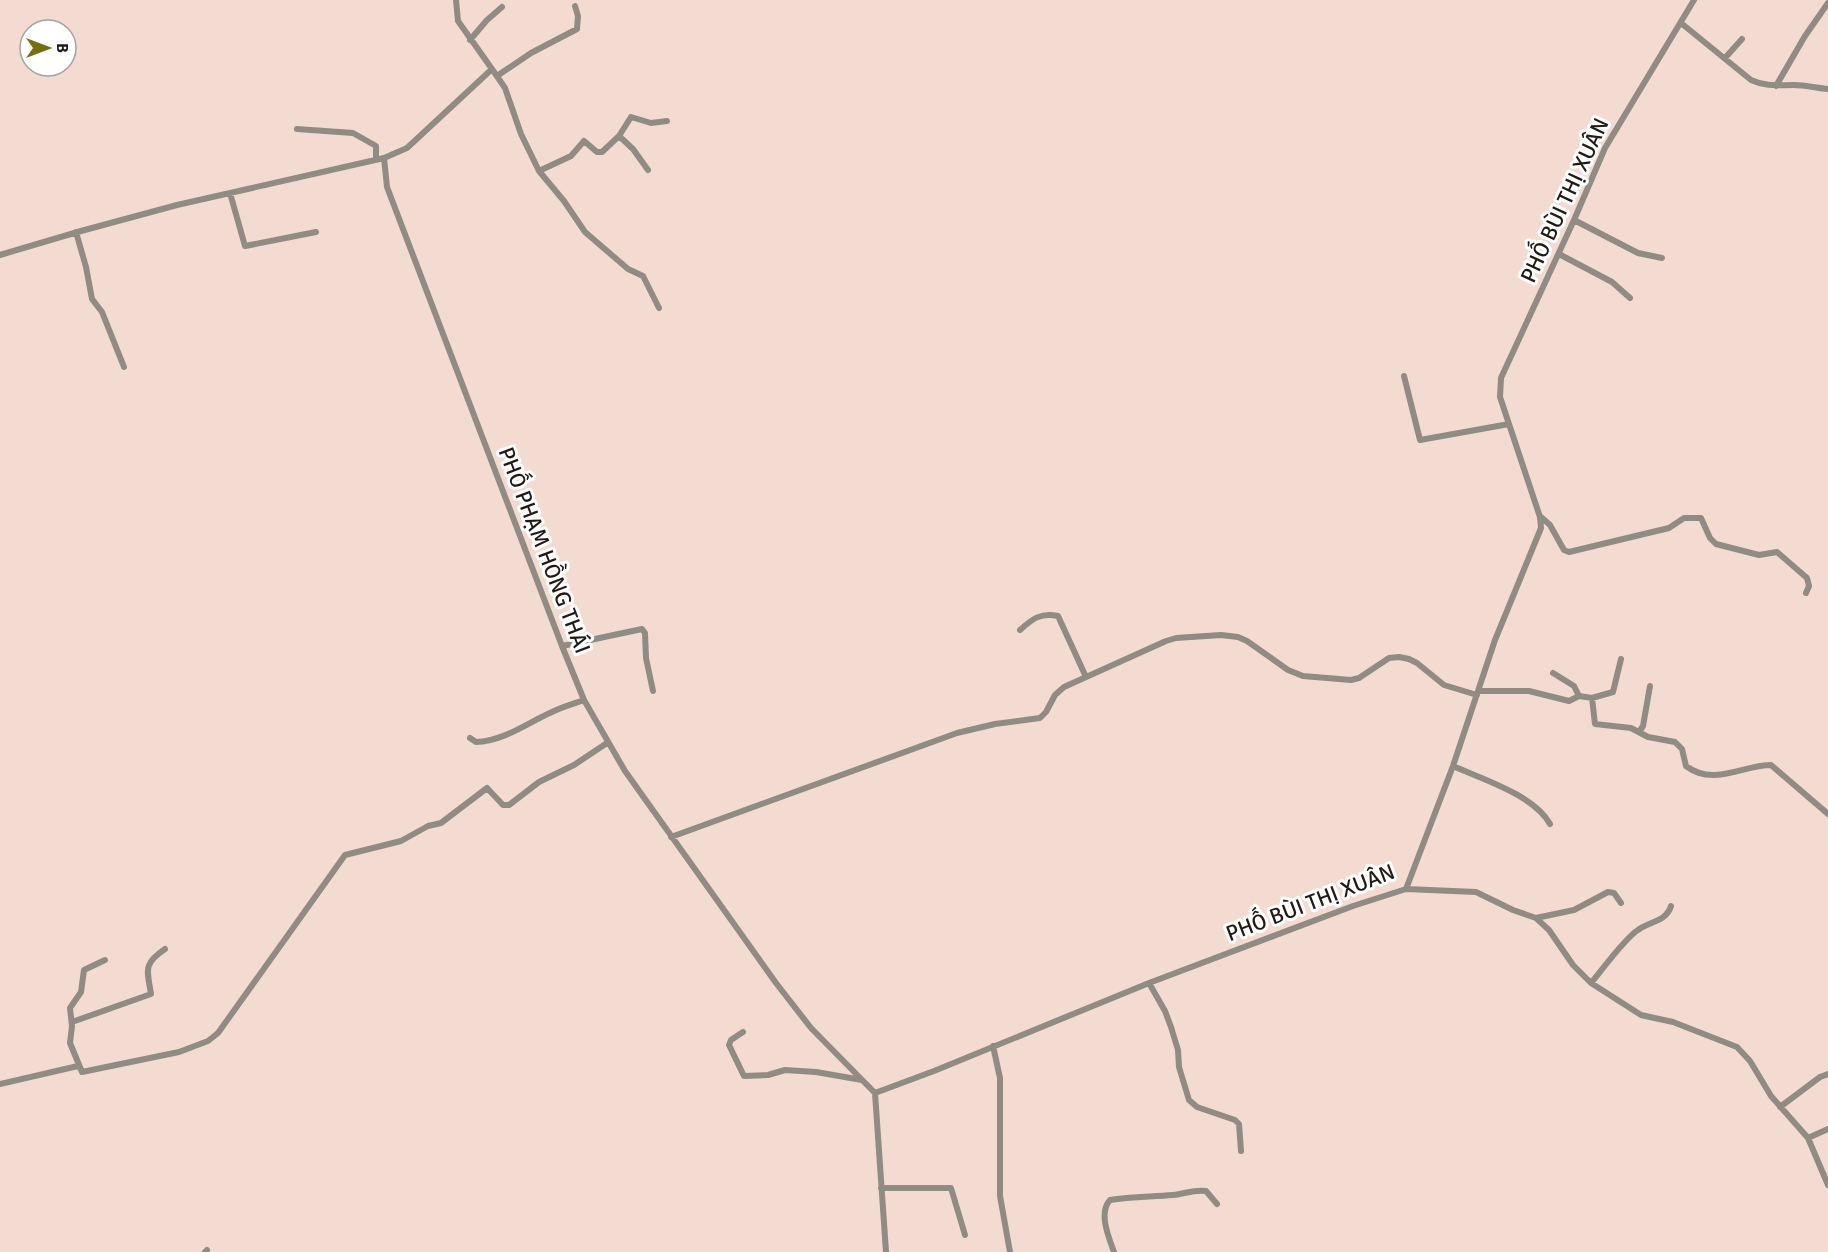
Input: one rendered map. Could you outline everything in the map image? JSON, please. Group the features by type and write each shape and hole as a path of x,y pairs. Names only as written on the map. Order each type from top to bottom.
{"street":[{"path":"456,0 458,21 505,88 526,146 539,171 564,201 585,232 628,269 643,276 659,308"},
{"name":"PHỐ BÙI THỊ XUÂN","path":"875,1093 1149,983 1353,906 1406,889 1453,766 1495,640 1542,528 1500,398 1501,378 1605,148 1694,0"},
{"path":"1776,86 1805,36 1828,3"},
{"path":"497,76 531,53 577,29 578,16 575,6"},
{"path":"470,40 502,7"},
{"path":"1681,23 1751,80 1767,86 1796,85 1828,89"},
{"path":"1725,58 1742,39"},
{"path":"0,255 76,232 230,193 380,159 407,148 492,69"},
{"path":"539,171 571,156 584,141 600,153 619,136 631,117 651,123 667,121"},
{"path":"297,129 353,133 376,146 380,159"},
{"path":"619,136 633,149 648,170"},
{"name":"PHỐ PHẠM HỒNG THÁI","path":"380,159 387,187 584,700 625,771 789,1000 811,1028 875,1093"},
{"path":"230,193 245,246 316,232"},
{"path":"1574,220 1638,253 1662,258"},
{"path":"76,232 85,261 92,299 102,312 124,367"},
{"path":"1558,254 1612,282 1630,298"},
{"path":"1404,376 1420,440 1510,426"},
{"path":"1540,517 1550,525 1564,550 1569,552 1669,528 1684,518 1697,517 1703,521 1710,538 1716,544 1759,555 1777,552 1807,578 1809,586 1806,593"},
{"path":"1020,630 1035,617 1058,616 1086,677"},
{"path":"562,646 642,629 645,633 646,658 653,691"},
{"path":"671,837 957,733 994,724 1040,718 1059,691 1176,638 1221,635 1238,638 1247,641 1288,670 1303,676 1352,681 1389,658 1399,657 1417,663 1444,685 1478,693 1529,691 1565,701 1579,696 1592,698 1613,692 1621,659"},
{"path":"1553,673 1571,684 1579,696"},
{"path":"1639,732 1643,726 1650,686"},
{"path":"1592,698 1595,723 1631,728 1648,737 1679,744 1686,766 1708,775 1718,776 1772,765 1828,814"},
{"path":"470,738 476,742 490,741 584,700"},
{"path":"105,960 84,970 81,992 70,1008 72,1023 70,1043 80,1070 84,1072 150,1059 178,1052 213,1038 345,855 404,840 428,826 441,823 487,788 503,805 509,805 539,782 574,765 607,742"},
{"path":"1453,766 1517,795 1546,816 1550,824"},
{"path":"1406,889 1476,892 1513,910 1536,918 1550,930 1573,965 1591,983 1641,1015 1673,1022 1737,1047 1750,1061 1766,1089 1780,1107 1808,1138 1828,1185"},
{"path":"1536,918 1574,910 1608,892 1614,893 1621,903"},
{"path":"1591,983 1638,929 1667,915 1671,906"},
{"path":"72,1023 151,994 148,964 150,959 165,950"},
{"path":"1149,983 1172,1027 1178,1050 1179,1067 1189,1100 1197,1107 1235,1120 1239,1124 1240,1151"},
{"path":"743,1032 731,1040 729,1046 744,1076 768,1076 785,1070 816,1072 862,1080"},
{"path":"993,1046 1000,1078 1000,1196 1008,1230 1010,1252"},
{"path":"0,1084 78,1066"},
{"path":"1780,1107 1820,1077 1828,1074"},
{"path":"875,1093 886,1252"},
{"path":"1808,1138 1828,1129"},
{"path":"881,1188 951,1188 965,1235"},
{"path":"1114,1252 1106,1225 1106,1205 1110,1200 1174,1195 1200,1190 1206,1191 1217,1204"}]}
